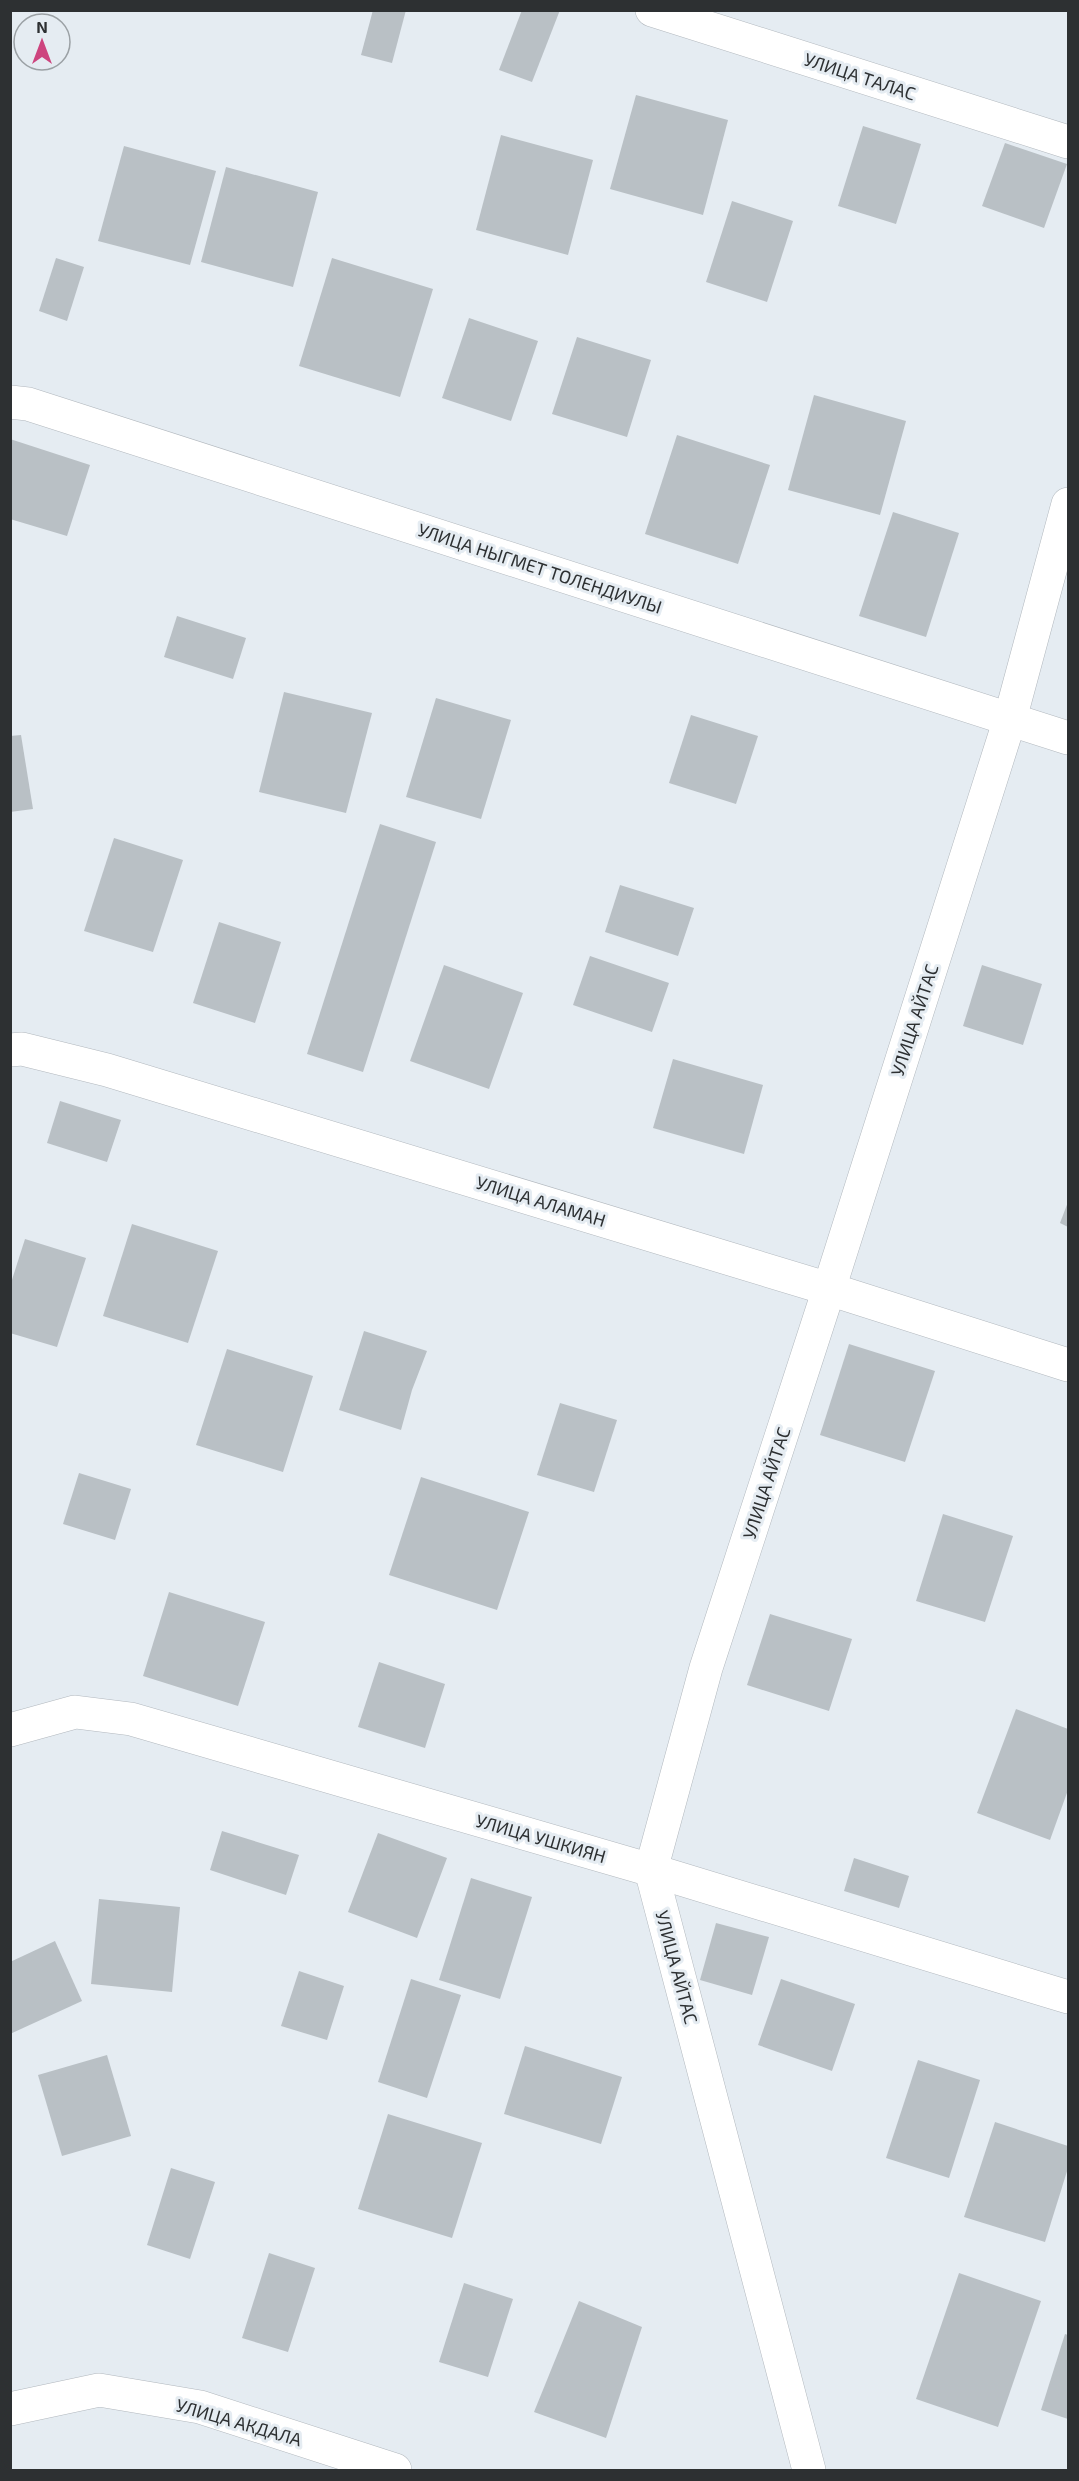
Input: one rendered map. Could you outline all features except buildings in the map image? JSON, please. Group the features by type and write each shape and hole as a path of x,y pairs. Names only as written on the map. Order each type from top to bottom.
{"street":[{"name":"УЛИЦА ТАЛАС","path":"652,10 1068,142"},
{"name":"УЛИЦА НЫГМЕТ ТОЛЕНДИУЛЫ","path":"10,402 40,408 1068,738"},
{"name":"УЛИЦА АЙТАС","path":"809,2470 651,1870 706,1668 1010,719 1068,504"},
{"name":"УЛИЦА АЛАМАН","path":"10,1050 22,1048 107,1070 829,1289 1068,1365"},
{"name":"УЛИЦА УШКИЯН","path":"10,1730 75,1713 131,1719 651,1870 1068,1996"},
{"name":"УЛИЦА АКДАЛА","path":"10,2409 99,2390 200,2407 395,2470"}]}
